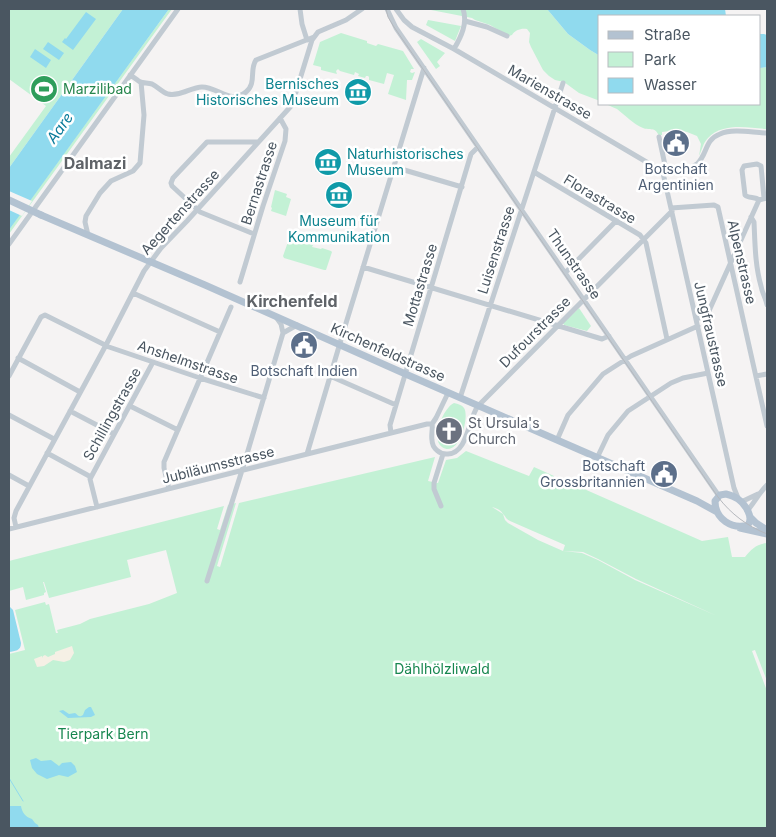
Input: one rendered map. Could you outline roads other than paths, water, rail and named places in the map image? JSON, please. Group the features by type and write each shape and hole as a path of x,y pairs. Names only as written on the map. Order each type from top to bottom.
{"main road":[{"name":"Kirchenfeldstrasse","path":"9,200 697,501 717,512"},
{"path":"767,530 756,523 740,500 726,494 717,499 717,512 722,519 735,526 756,533 767,534"},
{"name":"Kirchenfeldstrasse","path":"697,501 717,499"},
{"path":"735,526 748,525 751,521 749,514"}],"street":[{"path":"9,244 178,9"},
{"path":"300,9 302,24 308,40"},
{"path":"280,118 293,103 314,37 318,32 350,18 362,9"},
{"name":"Thunstrasse","path":"387,9 396,28 625,359 717,499"},
{"name":"Marienstrasse","path":"396,9 408,24 424,34 454,49 659,169 663,174"},
{"path":"454,49 462,33 465,21 463,9"},
{"path":"465,21 487,26 507,36"},
{"path":"130,75 141,82 152,84 171,95 200,87 228,96 238,97 251,87 253,67 256,61 314,37"},
{"path":"307,454 424,68"},
{"path":"88,235 85,217 94,202 108,184 133,171 140,163 144,115 141,82"},
{"name":"Luisenstrasse","path":"460,398 563,82"},
{"name":"Aegertenstrasse","path":"16,527 15,514 29,486 144,271 161,248 280,118"},
{"name":"Bernastrasse","path":"240,282 286,137 286,129 280,118"},
{"path":"663,174 688,169 696,165 701,159 708,142 719,134 732,132 767,133"},
{"name":"Jungfraustrasse","path":"659,137 665,165 663,174 671,210 734,488 740,500"},
{"path":"254,234 200,212 172,186 171,181 207,142 258,142"},
{"name":"Mottastrasse","path":"391,433 390,425 431,288 472,154 478,147"},
{"path":"696,318 703,318 708,313 751,217 763,199 760,166 758,164 745,165 742,169 744,194 748,197 763,199"},
{"path":"394,167 462,187"},
{"name":"Florastrasse","path":"534,172 644,239 668,339"},
{"name":"Alpenstrasse","path":"671,210 714,205 718,208 767,426"},
{"name":"Dufourstrasse","path":"478,406 671,210"},
{"path":"751,217 754,222 758,273 767,305"},
{"path":"565,272 616,221"},
{"path":"363,267 602,339 609,336"},
{"path":"133,293 220,332"},
{"path":"169,489 163,463 231,307"},
{"name":"Anshelmstrasse","path":"18,358 43,315 106,345 264,398"},
{"path":"207,581 283,333 281,324 276,316"},
{"path":"283,333 297,325"},
{"path":"557,440 568,415 601,376 625,359 698,326"},
{"path":"9,376 18,358 80,392"},
{"name":"Schillingstrasse","path":"97,507 90,479 154,362"},
{"path":"597,458 609,433 626,413 650,396 683,378 708,373"},
{"path":"756,376 767,374"},
{"path":"330,376 396,405"},
{"path":"448,393 433,422 432,444 436,450 443,454 453,454 462,446 473,414 478,406"},
{"path":"130,406 178,430"},
{"path":"70,411 114,434"},
{"path":"9,414 54,439"},
{"name":"Jubiläumsstrasse","path":"9,529 433,422"},
{"name":"Schillingstrasse","path":"47,453 91,477"},
{"path":"440,506 434,489 434,483 443,454"},
{"path":"9,475 29,486"},
{"path":"749,514 754,502 767,485"},
{"path":"740,500 759,494"}],"water":[{"name":"Aare","path":"123,9 169,9 9,230 9,168"},
{"path":"547,9 725,9 726,15 598,15 598,55 568,34"},
{"path":"86,12 96,19 73,50 62,42"},
{"path":"761,34 767,35 767,67 761,68"},
{"path":"48,42 64,53 59,60 43,49"},
{"path":"35,49 51,60 46,68 30,57"},
{"path":"9,606 13,610 21,646 15,651 9,652"},
{"path":"91,707 95,715 91,717 68,718 59,711 63,710 69,714 75,713 80,716"},
{"path":"36,758 41,761 51,760 59,766 62,763 71,762 77,772 68,777 59,775 47,779 37,774 32,768 30,760"},
{"path":"9,806 21,806 24,814 32,819 39,828 9,828"}],"waterway":[{"path":"9,778 23,801"}],"tram line":[{"path":"386,9 394,27 718,497 740,519 767,534"}],"place":[{"name":"Marzilibad","path":"44,89"},
{"name":"Bernisches Historisches Museum","path":"358,92"},
{"name":"Botschaft Argentinien","path":"676,143"},
{"name":"Naturhistorisches Museum","path":"328,162"},
{"name":"Museum für Kommunikation","path":"339,195"},
{"name":"Botschaft Indien","path":"304,345"},
{"name":"St Ursula's Church","path":"449,431"},
{"name":"Botschaft Grossbritannien","path":"664,474"}],"district":[{"name":"Dalmazi","path":"95,163"},
{"name":"Kirchenfeld","path":"292,301"}],"park label":[{"name":"Dählhölzliwald","path":"442,669"},
{"name":"Tierpark Bern","path":"103,734"}]}
